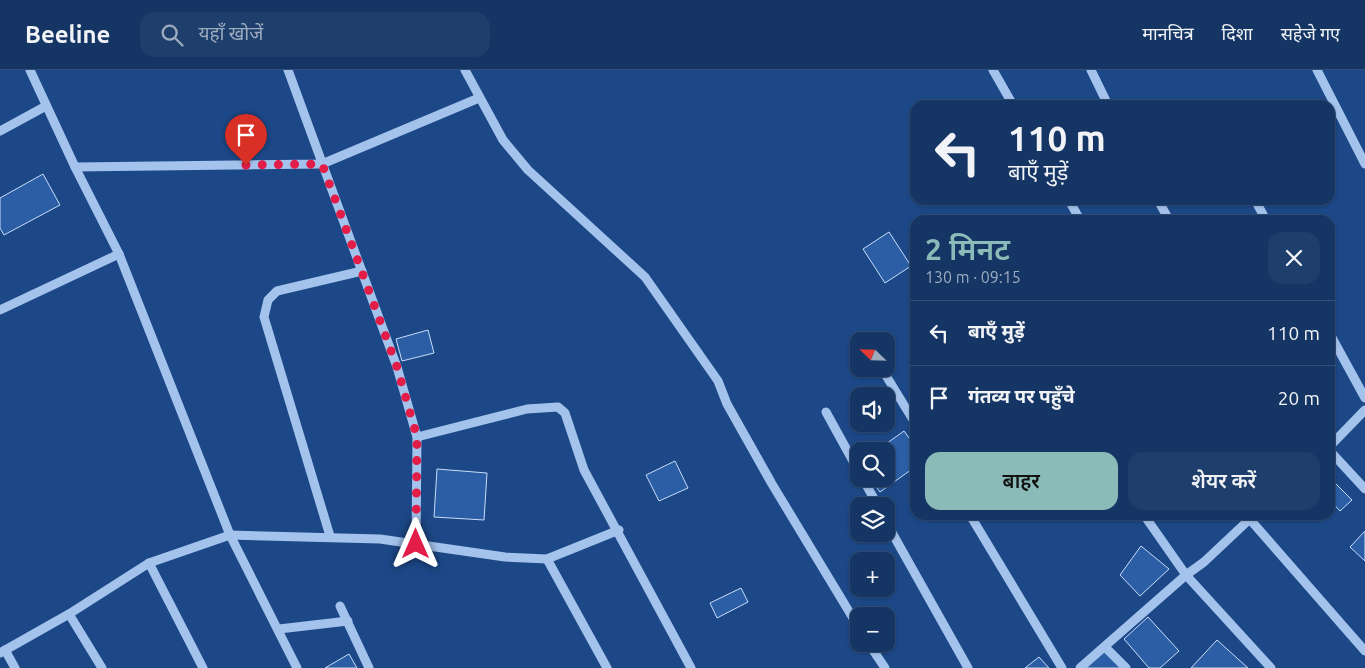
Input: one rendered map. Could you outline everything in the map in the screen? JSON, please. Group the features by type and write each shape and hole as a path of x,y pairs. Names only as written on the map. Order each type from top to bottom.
{"street":[{"path":"30,70 75,167 119,254 230,535 297,668"},
{"path":"288,70 397,367 417,437 416,544"},
{"path":"465,70 503,140 528,170 645,277 718,381 727,404 772,484 850,613"},
{"path":"993,70 1010,100"},
{"path":"1091,70 1106,100"},
{"path":"1318,70 1333,100"},
{"path":"75,167 322,164 479,98"},
{"path":"1335,104 1365,164"},
{"path":"0,131 46,106"},
{"path":"0,310 119,254"},
{"path":"330,536 264,317 268,300 277,290 362,271"},
{"path":"1335,343 1365,398"},
{"path":"887,378 910,415"},
{"path":"417,437 527,409 558,407 565,413 584,470 619,530 692,668"},
{"path":"1335,441 1365,410"},
{"path":"826,412 850,456"},
{"path":"1335,456 1365,489"},
{"path":"973,520 1062,668"},
{"path":"1148,520 1186,575 1271,668"},
{"path":"1080,668 1186,575 1204,562 1247,520"},
{"path":"1253,520 1365,651"},
{"path":"15,668 3,651 68,614 149,563 230,535 330,536 380,539 504,557 547,559 619,530"},
{"path":"895,538 968,668"},
{"path":"547,559 607,668"},
{"path":"149,563 203,668"},
{"path":"340,606 370,668"},
{"path":"68,614 102,668"},
{"path":"279,629 348,621"},
{"path":"1106,647 1126,668"},
{"path":"874,652 885,668"}],"building":[{"path":"43,174 60,205 4,235 0,228 0,198"},
{"path":"889,232 910,267 885,283 863,249"},
{"path":"428,330 434,353 402,361 396,339"},
{"path":"904,431 910,439 910,471 895,481 895,442 889,442"},
{"path":"675,461 688,488 659,501 646,475"},
{"path":"437,469 487,473 484,520 434,517"},
{"path":"1335,483 1352,500 1340,511 1335,506"},
{"path":"876,487 887,487 880,492"},
{"path":"1365,531 1365,561 1350,547"},
{"path":"1141,546 1169,569 1140,596 1120,575"},
{"path":"741,588 748,602 717,618 710,603"},
{"path":"1148,617 1179,651 1160,668 1149,668 1124,639"},
{"path":"1217,640 1248,668 1191,668"},
{"path":"1104,649 1123,668 1084,668"},
{"path":"349,654 357,668 325,668"},
{"path":"1039,657 1049,668 1025,668"}],"route":[{"path":"246,165 322,164 397,367 417,437 416,544"}]}
